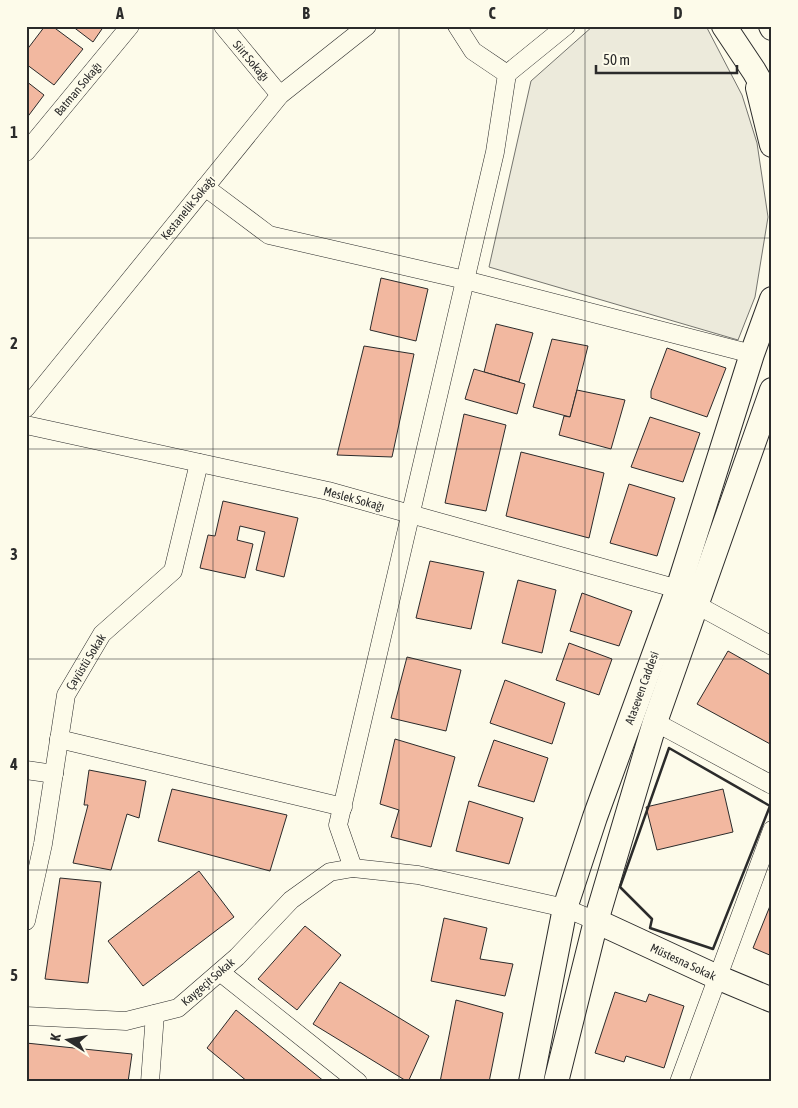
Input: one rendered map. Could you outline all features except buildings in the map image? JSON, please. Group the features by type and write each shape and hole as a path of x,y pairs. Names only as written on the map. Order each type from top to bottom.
{"main road":[{"path":"724,26 771,100"},
{"path":"754,71 772,145"},
{"name":"Ataseven Caddesi","path":"531,1082 565,908 595,817 678,589 752,354 772,299"},
{"name":"Ataseven Caddesi","path":"556,1082 596,921 655,722 772,390"},
{"name":"Müstesna Sokak","path":"596,921 717,978 772,1000"}],"street":[{"name":"Batman Sokağı","path":"26,152 130,26"},
{"name":"Siirt Sokağı","path":"223,26 280,95"},
{"name":"Kestanelik Sokağı","path":"26,408 280,95 367,26"},
{"path":"457,26 473,51 507,74"},
{"path":"566,26 507,74 495,152 338,826 353,868 418,875 565,908 596,921"},
{"path":"205,187 269,235 465,280 752,354"},
{"name":"Meslek Sokağı","path":"26,425 328,491 678,589"},
{"name":"Çayüstü Sokak","path":"26,921 43,844 66,695 102,634 173,571 199,463"},
{"path":"697,605 772,646"},
{"path":"655,722 772,785"},
{"path":"59,738 343,807"},
{"path":"26,770 54,774"},
{"path":"679,1082 772,830"},
{"name":"Kaygeçit Sokak","path":"26,1016 126,1021 178,1008 237,957 291,900 330,872 353,868"},
{"path":"220,972 358,1082"},
{"path":"150,1082 155,1014"}],"shaded area":[{"path":"593,26 706,26 742,95 757,143 768,217 755,297 738,340 489,267 531,81"}],"wall":[{"path":"669,748 770,806 713,949 650,928 652,919 620,887 669,748"}]}
